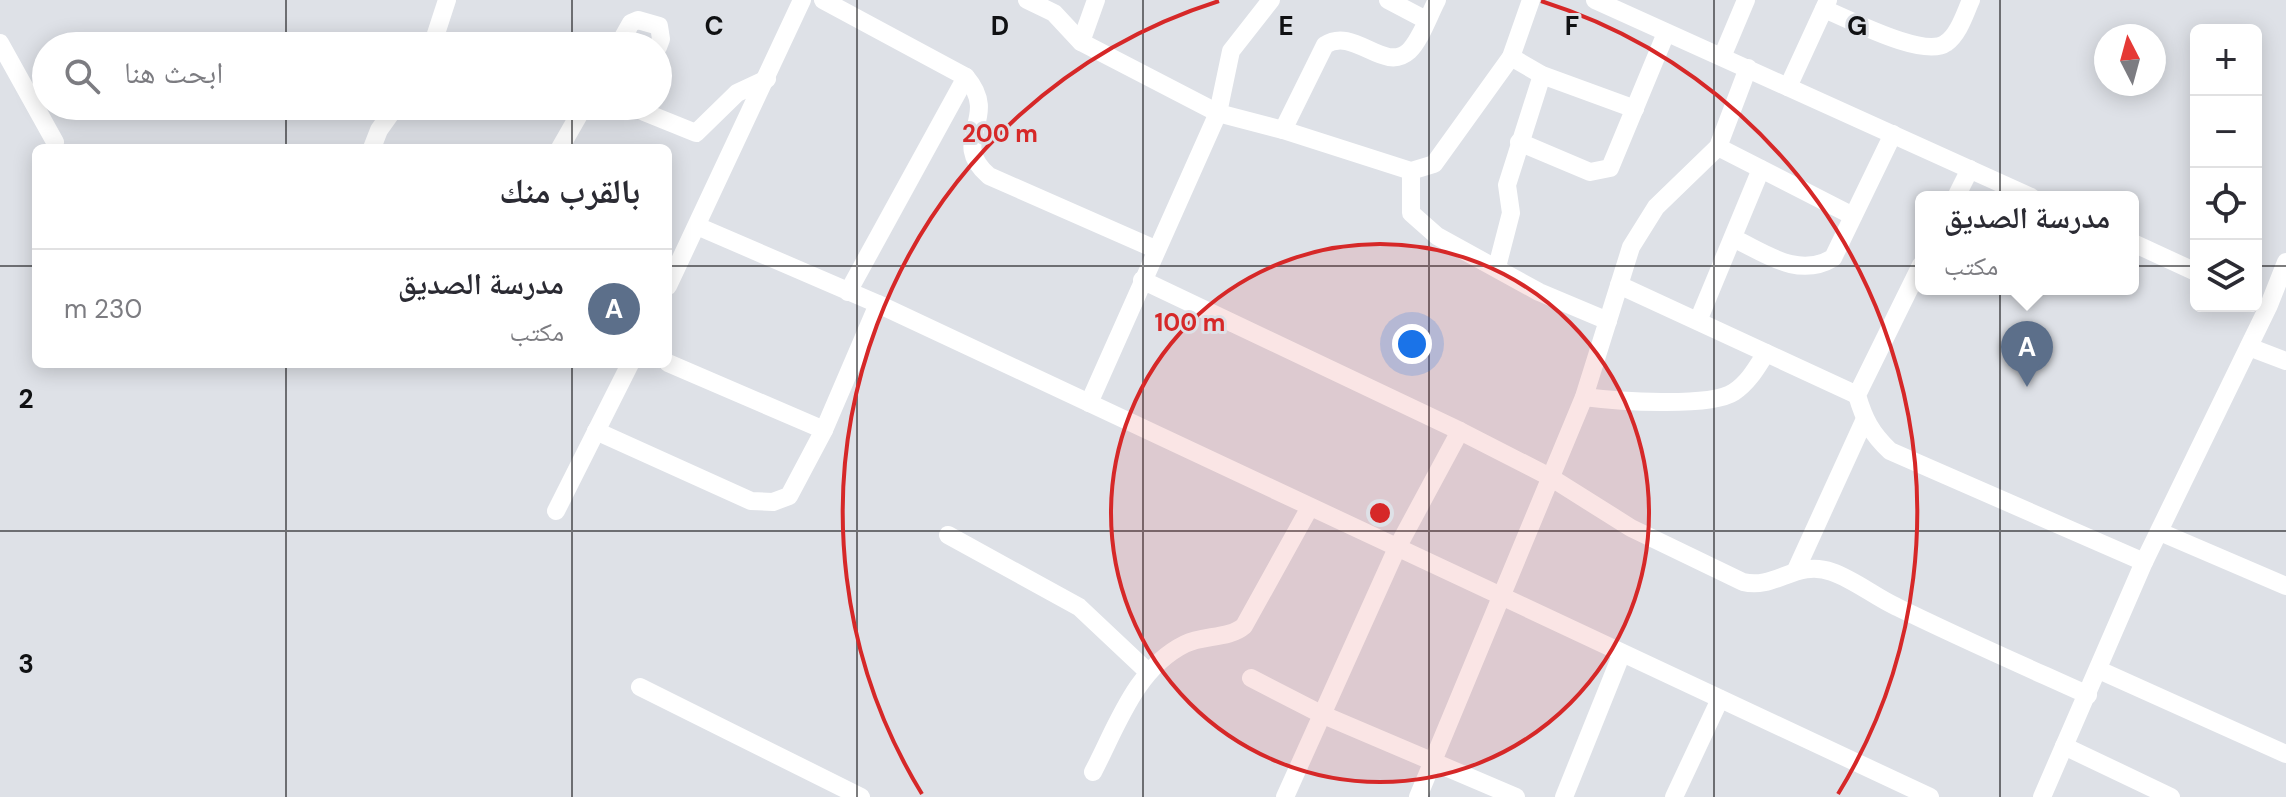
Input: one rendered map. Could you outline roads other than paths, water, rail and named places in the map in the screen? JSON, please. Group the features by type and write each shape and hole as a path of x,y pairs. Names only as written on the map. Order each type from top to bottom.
{"street":[{"path":"437,32 447,0"},
{"path":"672,278 802,0"},
{"path":"823,0 966,77 978,91 982,103 970,151 976,165 989,176 1155,249"},
{"path":"1027,0 1054,13 1081,42 1218,113 1283,130 1411,171 1434,164 1511,57 1531,0"},
{"path":"1081,42 1096,0"},
{"path":"1089,403 1218,113 1231,51 1271,0"},
{"path":"1388,0 1426,20"},
{"path":"1283,130 1325,45 1337,39 1348,39 1388,57 1398,57 1413,47 1437,0"},
{"path":"1595,0 2018,191"},
{"path":"1722,57 1746,0"},
{"path":"1788,87 1826,4 1917,46 1935,48 1951,39 1971,0"},
{"path":"626,32 631,23 638,20 659,26 660,32"},
{"path":"1519,142 1590,172 1601,173 1610,168 1666,33"},
{"path":"0,43 32,101"},
{"path":"1511,57 1542,75 1635,109"},
{"path":"1418,797 1584,397 1631,247 1647,219 1718,147 1748,68"},
{"path":"1497,267 1511,213 1507,185 1542,75"},
{"path":"848,292 966,77"},
{"path":"664,120 696,133 737,93 767,79"},
{"path":"43,120 55,142"},
{"path":"374,144 386,120"},
{"path":"562,144 576,120"},
{"path":"1733,238 1794,267 1820,266 1833,258 1893,134"},
{"path":"1718,147 1853,216"},
{"path":"1698,321 1761,169"},
{"path":"1959,191 1970,169"},
{"path":"1411,171 1411,213 1437,236 1539,292 1608,321"},
{"path":"697,226 878,304 1930,797"},
{"path":"2139,246 2190,269"},
{"path":"2042,797 2144,562 2249,347 2263,302 2286,262"},
{"path":"1915,277 1857,395 1864,421 1890,451 2144,562"},
{"path":"1142,280 1460,431 1550,477 1631,528 1743,582 1762,584 1796,570 1813,568 1833,572 1895,606 2088,695"},
{"path":"1619,285 1857,395"},
{"path":"596,431 751,501 773,502 789,496 824,430 878,304"},
{"path":"2249,347 2286,361"},
{"path":"1584,397 1700,401 1733,393 1751,377 1766,353"},
{"path":"672,365 824,430"},
{"path":"556,511 628,368"},
{"path":"1796,570 1864,421"},
{"path":"1285,797 1397,548 1460,431"},
{"path":"1093,772 1147,671 1187,643 1233,633 1244,626 1310,507"},
{"path":"2160,532 2286,586"},
{"path":"948,535 1079,607 1147,671"},
{"path":"1564,797 1622,653"},
{"path":"2099,670 2286,754"},
{"path":"1251,678 1321,714 1516,797"},
{"path":"640,687 861,797"},
{"path":"1674,797 1720,699"},
{"path":"2064,746 2171,797"}],"place":[{"name":"مدرسة الصديق","path":"2027,387"}]}
